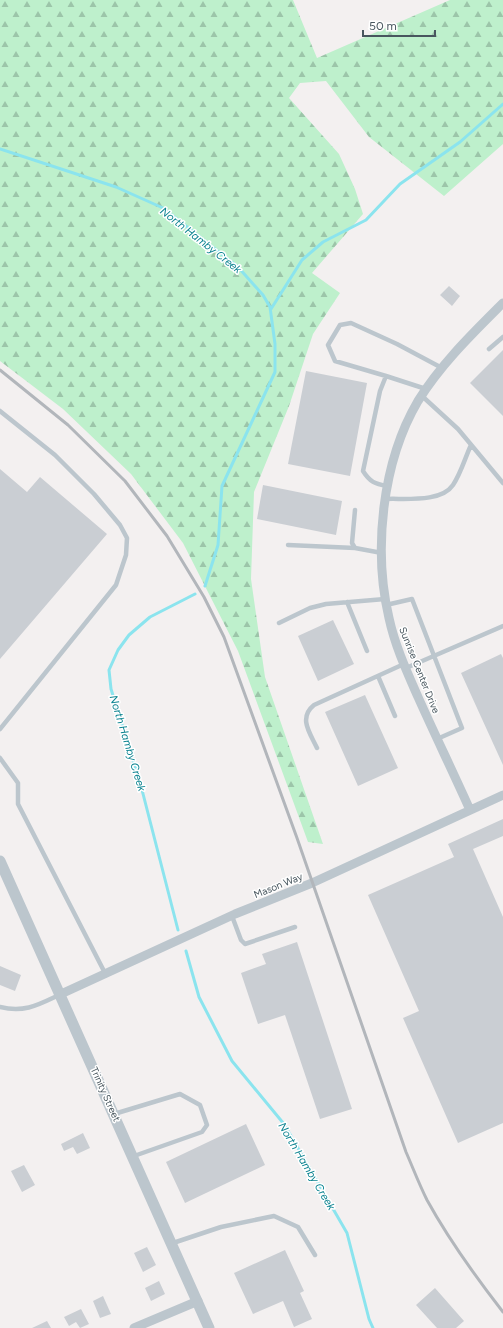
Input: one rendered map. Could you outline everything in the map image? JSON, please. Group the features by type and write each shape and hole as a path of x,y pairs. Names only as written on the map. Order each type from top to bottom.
{"street":[{"name":"Sunrise Center Drive","path":"470,810 405,666 393,633 382,581 382,517 387,486 405,429 424,392 460,347 503,303"},
{"name":"Mason Way","path":"61,994 106,975 232,916 312,883 503,795"},
{"name":"Trinity Street","path":"0,861 134,1156 209,1328"},
{"path":"134,1328 198,1301"}],"lane":[{"path":"442,368 397,344 351,323 340,325 328,345 335,361 386,376 424,392 503,483"},
{"path":"489,349 503,337"},
{"path":"386,376 380,391 363,471 368,480 375,484 387,486"},
{"path":"0,411 55,455 94,494 120,525 127,538 126,555 116,585 0,729"},
{"path":"385,499 422,498 445,493 453,485 471,445"},
{"path":"355,510 352,543 355,548"},
{"path":"288,545 355,548 382,553"},
{"path":"280,623 310,608 326,604 347,602 386,602 412,599 462,728 437,739"},
{"path":"347,602 367,651"},
{"path":"316,748 305,724 308,710 314,705 378,676 433,656 503,626"},
{"path":"378,676 395,716"},
{"path":"0,758 18,783 18,804 106,975"},
{"path":"232,916 241,940 245,944 296,927"},
{"path":"0,1007 15,1010 36,1005 61,994"},
{"path":"114,1114 180,1094 200,1105 207,1125 202,1132 134,1156"},
{"path":"173,1244 222,1228 274,1216 298,1227 315,1255"}],"green space":[{"path":"0,0 293,0 317,58 450,0 503,0 503,144 444,196 369,137 326,81 300,83 289,98 339,154 355,189 363,214 312,273 340,293 313,334 289,406 254,492 251,579 265,677 323,844 308,842 238,651 183,543 131,474 63,409 0,361"}],"building":[{"path":"449,286 460,296 452,306 440,295"},
{"path":"503,350 503,416 470,383"},
{"path":"306,371 367,383 350,476 288,464"},
{"path":"0,469 27,492 40,477 107,534 0,659"},
{"path":"263,485 342,501 336,535 257,519"},
{"path":"333,620 354,664 318,681 298,636"},
{"path":"501,654 503,658 503,765 461,673"},
{"path":"365,695 398,768 358,786 325,712"},
{"path":"503,819 503,836 473,849 503,917 503,1123 458,1143 403,1018 419,1011 368,895 454,857 448,844"},
{"path":"297,942 352,1109 320,1119 285,1015 258,1024 241,973 266,964 262,954"},
{"path":"0,966 21,975 15,991 0,985"},
{"path":"246,1124 265,1165 185,1203 166,1162"},
{"path":"83,1133 90,1148 77,1154 73,1147 64,1151 61,1144"},
{"path":"24,1165 35,1185 22,1192 11,1171"},
{"path":"147,1247 156,1265 143,1272 134,1253"},
{"path":"285,1250 304,1291 300,1293 312,1319 294,1327 283,1301 253,1314 234,1273"},
{"path":"159,1281 165,1294 151,1301 145,1288"},
{"path":"435,1288 464,1321 456,1328 437,1328 416,1305"},
{"path":"103,1296 111,1314 100,1318 93,1301"},
{"path":"81,1309 89,1324 80,1328 76,1322 69,1326 64,1317"},
{"path":"47,1321 51,1328 32,1328"}],"waterway":[{"path":"271,309 302,260 323,242 366,220 400,184 460,142 503,104"},
{"name":"North Hamby Creek","path":"0,149 116,187 163,208 238,267 263,295 270,307 275,344 275,372 222,486 218,545 205,586"},
{"name":"North Hamby Creek","path":"178,930 141,786 111,689 109,670 118,650 129,635 150,617 195,594"},
{"name":"North Hamby Creek","path":"186,951 199,997 232,1061 284,1124 347,1233 369,1319 373,1328"}],"railway":[{"path":"0,370 68,425 125,481 167,536 204,597 224,637 297,838 406,1152 427,1200 453,1244 503,1312"}]}
